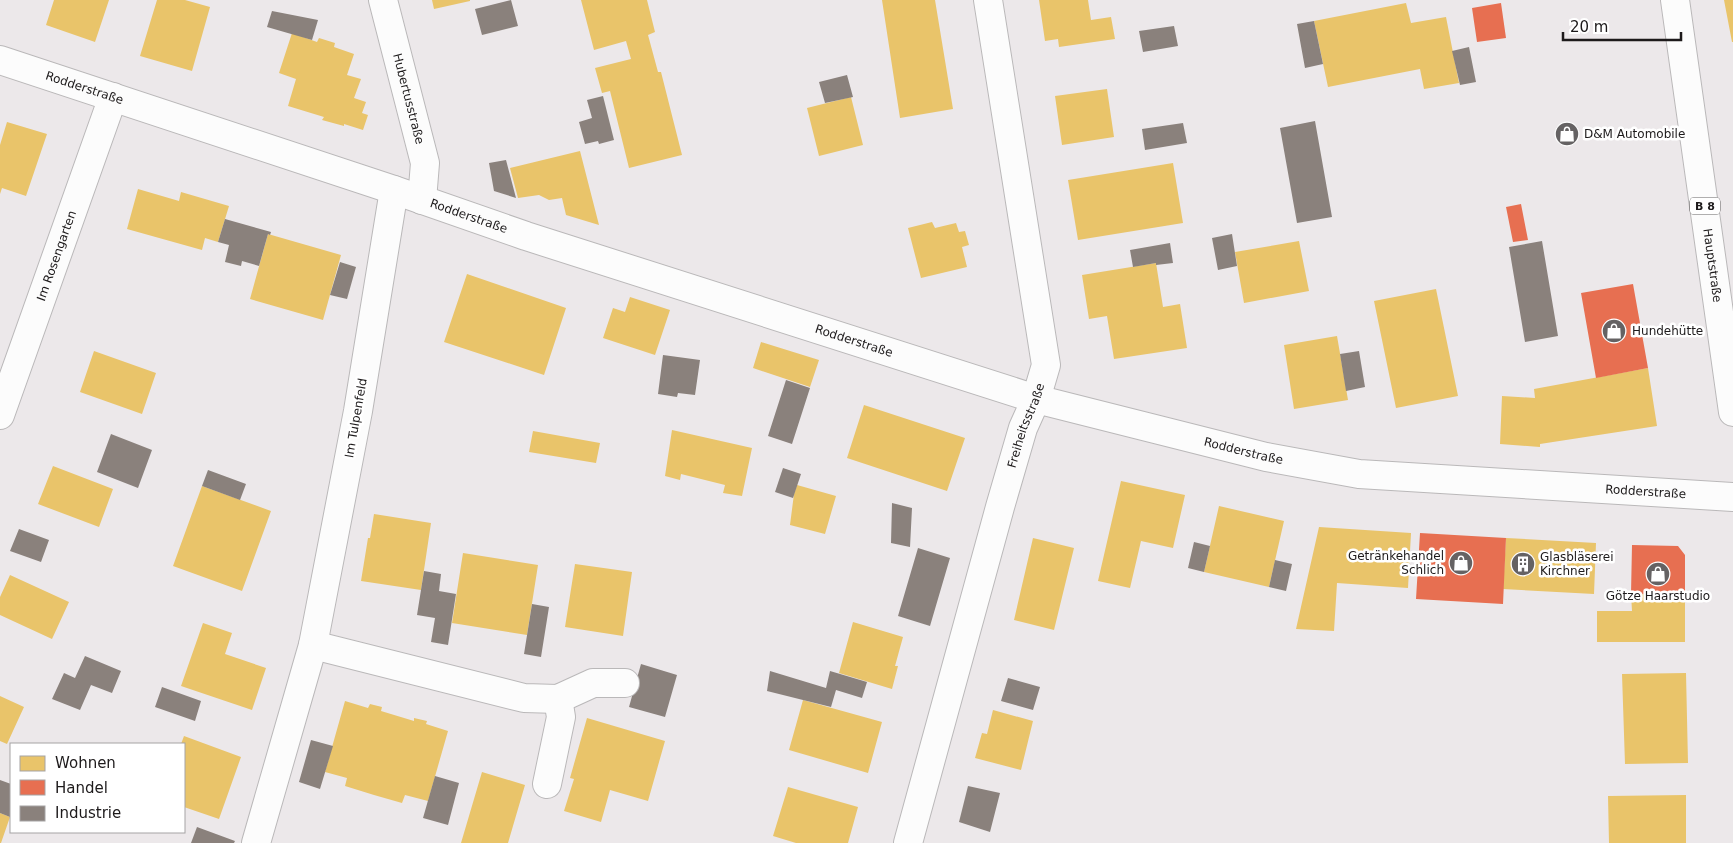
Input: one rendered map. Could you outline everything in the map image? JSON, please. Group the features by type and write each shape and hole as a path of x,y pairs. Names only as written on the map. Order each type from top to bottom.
{"street":[{"name":"Hubertusstraße","path":"383,0 425,163 422,200"},
{"name":"Freiheitsstraße","path":"908,843 1000,507 1023,428 1036,399 1046,365 988,0"},
{"name":"Hauptstraße","path":"1675,0 1733,412"},
{"name":"Rodderstraße","path":"0,60 394,190 526,236 1036,399 1266,457 1359,474 1733,497"},
{"name":"Im Rosengarten","path":"0,416 112,97"},
{"name":"Im Tulpenfeld","path":"256,843 313,645 358,411 394,190"},
{"path":"313,645 524,698 558,699 592,683 625,683"},
{"path":"547,784 561,717 558,699"}],"building: Wohnen":[{"path":"54,0 109,0 95,42 46,25"},
{"path":"157,0 185,0 210,7 192,71 140,56"},
{"path":"432,0 470,0 470,1 434,9"},
{"path":"581,0 647,0 655,32 648,35 658,72 661,72 682,155 629,168 610,91 602,93 595,68 631,59 626,41 594,50"},
{"path":"882,0 935,0 953,109 900,118"},
{"path":"1039,0 1088,0 1091,20 1111,17 1115,39 1059,47 1058,39 1045,41"},
{"path":"1724,0 1733,0 1733,42 1732,42"},
{"path":"1406,3 1411,23 1446,17 1459,83 1424,89 1420,69 1328,87 1314,21"},
{"path":"292,33 317,42 319,38 335,43 334,47 354,54 347,75 361,79 354,98 366,102 362,113 368,115 363,130 322,120 324,117 288,106 296,79 279,73"},
{"path":"1107,89 1114,137 1062,145 1055,96"},
{"path":"851,97 863,145 819,156 807,108"},
{"path":"7,122 47,134 26,196 2,188 0,194 0,145"},
{"path":"580,151 599,225 566,215 562,198 549,200 539,195 518,198 510,168"},
{"path":"1173,163 1183,223 1078,240 1068,180"},
{"path":"138,189 179,201 181,192 229,206 218,242 205,238 202,250 127,229"},
{"path":"932,222 935,228 956,223 959,232 965,231 969,245 962,247 967,267 921,278 908,228"},
{"path":"268,234 341,255 323,320 250,299"},
{"path":"1299,241 1309,291 1244,303 1235,252"},
{"path":"1156,263 1163,307 1180,304 1187,348 1114,359 1107,316 1089,319 1082,275"},
{"path":"467,274 566,308 544,375 444,342"},
{"path":"1436,289 1458,396 1396,408 1374,301"},
{"path":"630,297 670,310 655,355 603,338 613,308 625,312"},
{"path":"1337,336 1348,400 1294,409 1284,345"},
{"path":"761,342 819,360 810,387 753,368"},
{"path":"94,351 156,373 142,414 80,392"},
{"path":"1648,368 1657,426 1540,444 1540,447 1500,444 1502,396 1535,398 1534,389"},
{"path":"864,405 965,438 947,491 847,458"},
{"path":"672,430 752,448 742,496 723,493 725,485 681,474 680,480 665,476"},
{"path":"533,431 600,443 596,463 529,452"},
{"path":"53,466 113,489 99,527 38,504"},
{"path":"1121,481 1185,495 1173,548 1141,541 1130,588 1098,581"},
{"path":"797,485 836,496 825,534 790,525"},
{"path":"202,486 271,511 242,591 173,566"},
{"path":"1219,506 1284,521 1269,587 1204,572"},
{"path":"374,514 431,523 421,590 361,581"},
{"path":"1319,527 1411,533 1408,588 1337,583 1334,631 1296,629"},
{"path":"1033,538 1074,548 1054,630 1014,620"},
{"path":"1506,538 1596,543 1594,594 1503,589"},
{"path":"463,553 538,565 527,635 452,623"},
{"path":"575,564 632,572 623,636 565,627"},
{"path":"10,575 69,602 52,639 0,615 0,597"},
{"path":"1631,594 1685,594 1685,642 1597,642 1597,611 1632,611"},
{"path":"853,622 903,637 895,666 898,666 892,689 839,673"},
{"path":"203,623 232,633 225,654 266,668 252,710 181,686"},
{"path":"1686,673 1688,763 1625,764 1622,674"},
{"path":"0,696 24,707 7,744 0,741"},
{"path":"803,700 882,722 868,773 789,750"},
{"path":"345,701 368,708 370,704 382,707 381,711 414,721 414,718 427,721 426,724 448,731 428,801 405,795 402,803 345,786 347,778 325,772"},
{"path":"993,710 1033,721 1021,770 975,758 982,733 987,734"},
{"path":"587,718 665,741 648,801 610,790 601,822 564,811 574,779 570,778"},
{"path":"184,736 241,757 219,819 185,807 185,743 181,743"},
{"path":"482,772 525,785 508,843 461,843"},
{"path":"788,787 858,807 848,843 796,843 773,836"},
{"path":"1686,795 1686,843 1609,843 1608,796"},
{"path":"0,813 10,817 1,843 0,843"}],"building: Handel":[{"path":"1501,3 1506,38 1477,42 1472,8"},
{"path":"1521,204 1528,240 1513,242 1506,207"},
{"name":"Hundehütte","path":"1633,284 1648,368 1596,378 1581,293"},
{"name":"Getränkehandel Schlich","path":"1420,533 1506,538 1503,604 1416,599"},
{"name":"Götze Haarstudio","path":"1632,545 1678,546 1685,555 1685,594 1631,594"}],"building: Industrie":[{"path":"511,0 518,26 482,35 475,9"},
{"path":"272,11 318,20 312,40 267,27"},
{"path":"1314,21 1323,64 1305,68 1297,24"},
{"path":"1174,26 1178,46 1143,52 1139,31"},
{"path":"1469,47 1476,82 1460,85 1452,51"},
{"path":"847,75 853,97 825,103 819,82"},
{"path":"603,96 614,140 599,144 598,141 585,144 579,122 592,118 587,100"},
{"path":"1315,121 1332,217 1297,223 1280,128"},
{"path":"1183,123 1187,143 1145,150 1142,129"},
{"path":"506,160 516,198 494,191 489,163"},
{"path":"225,219 271,232 270,235 268,234 259,266 242,261 241,266 225,262 229,245 218,242"},
{"path":"1232,234 1237,266 1218,270 1212,238"},
{"path":"1542,241 1558,336 1525,342 1509,247"},
{"path":"1170,243 1173,263 1156,265 1156,263 1133,267 1130,250"},
{"path":"340,262 356,267 347,299 330,295"},
{"path":"1359,351 1365,387 1346,391 1340,354"},
{"path":"663,355 700,360 695,395 678,393 677,397 658,394"},
{"path":"786,380 810,388 792,444 768,436"},
{"path":"111,434 152,450 138,488 97,472"},
{"path":"783,468 801,474 793,498 775,492"},
{"path":"208,470 246,484 240,500 202,486"},
{"path":"892,503 912,508 910,547 891,543"},
{"path":"19,529 49,540 41,562 10,551"},
{"path":"1194,542 1210,546 1204,572 1188,568"},
{"path":"918,548 950,558 930,626 898,616"},
{"path":"1275,560 1292,564 1286,591 1269,587"},
{"path":"424,571 441,574 439,591 456,594 448,645 431,642 435,618 417,615"},
{"path":"532,604 549,607 541,657 524,654"},
{"path":"85,656 121,671 112,693 91,685 80,710 52,699 64,673 75,678"},
{"path":"641,664 677,675 665,717 629,707"},
{"path":"770,671 826,688 830,671 867,682 862,698 836,690 831,707 767,691"},
{"path":"1008,678 1040,687 1033,710 1001,701"},
{"path":"162,687 201,701 195,721 155,707"},
{"path":"311,740 333,746 320,789 299,782"},
{"path":"435,776 459,783 448,825 423,818"},
{"path":"0,780 10,784 10,817 0,813"},
{"path":"968,786 1000,793 990,832 959,822"},
{"path":"197,827 235,841 234,843 191,843"}],"place":[{"name":"D&M Automobile","path":"1567,134"},
{"name":"Hundehütte","path":"1614,331"},
{"name":"Getränkehandel Schlich","path":"1461,563"},
{"name":"Glasbläserei Kirchner","path":"1523,564"},
{"name":"Götze Haarstudio","path":"1658,574"}]}
